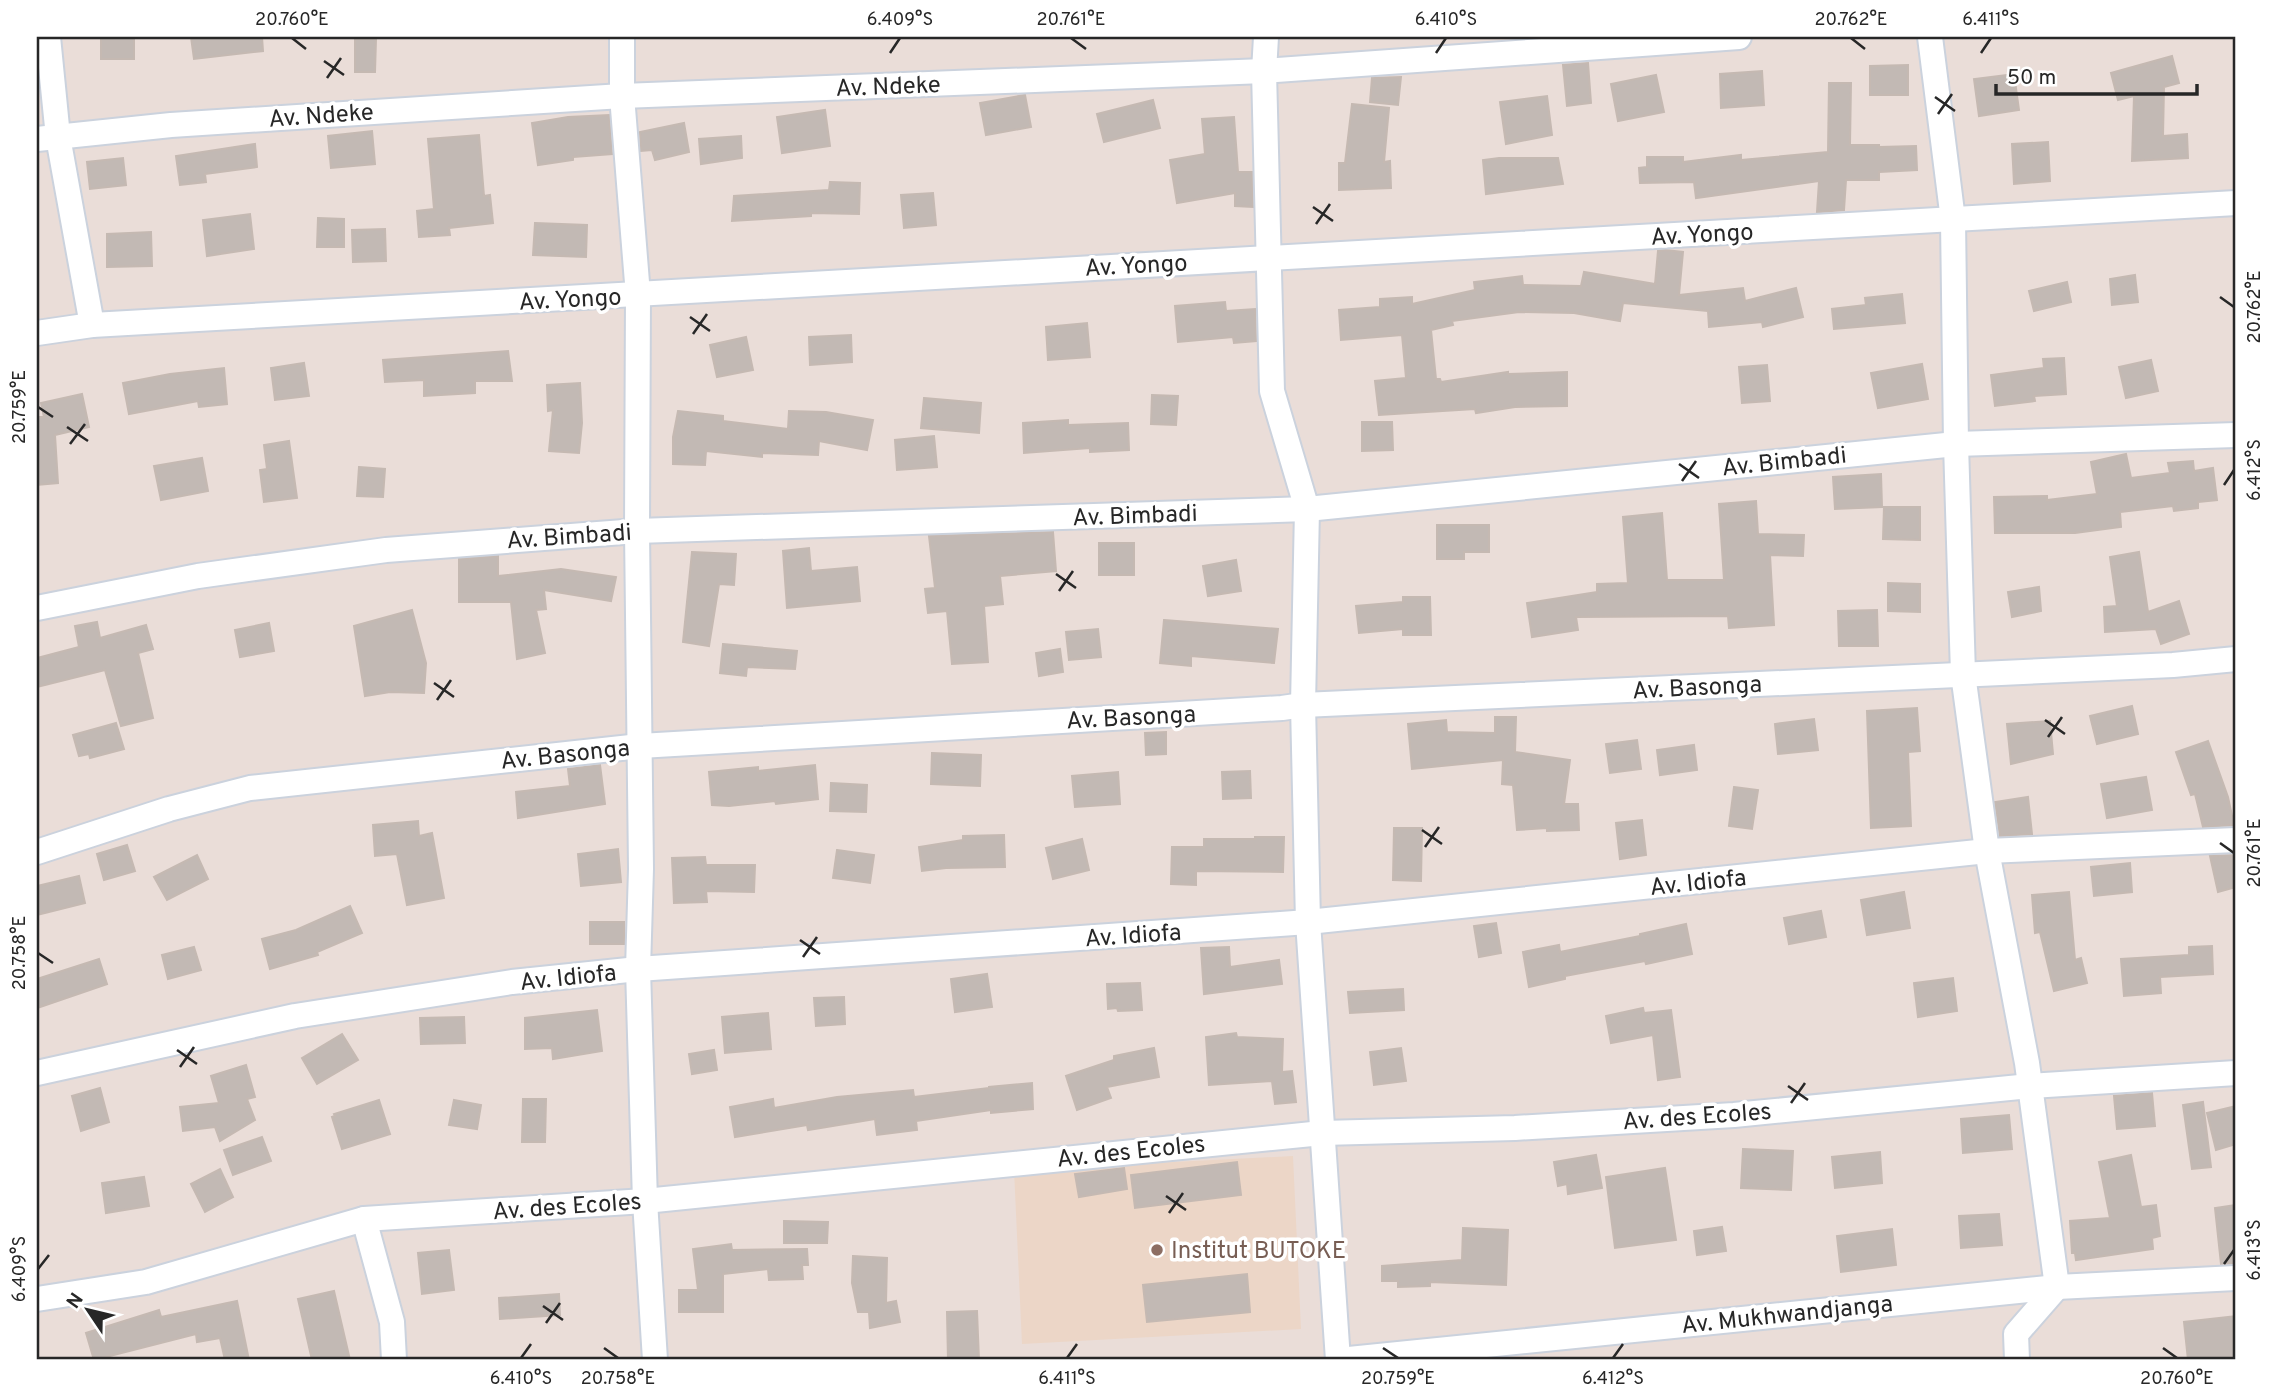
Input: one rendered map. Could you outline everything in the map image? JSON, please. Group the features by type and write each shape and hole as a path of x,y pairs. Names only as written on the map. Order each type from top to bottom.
{"street":[{"path":"48,37 47,138 92,325"},
{"path":"622,37 622,96 638,295 637,531 641,869 638,970 645,1201 655,1360"},
{"path":"1266,37 1264,71 1272,391 1307,509 1303,705 1308,922 1339,1360"},
{"name":"Av. Ndeke","path":"47,138 171,125 622,96 1264,71 1739,37"},
{"path":"1930,37 1953,220 1963,674 1987,851 2030,1086 2057,1287 2016,1334 2017,1360"},
{"name":"Av. Yongo","path":"37,333 92,325 2236,203"},
{"name":"Av. Bimbadi","path":"37,608 198,576 386,550 637,531 1307,509 1956,444 2236,435"},
{"name":"Av. Basonga","path":"37,852 169,809 250,788 640,746 1303,705 2172,665 2236,659"},
{"name":"Av. Idiofa","path":"37,1073 295,1016 512,982 638,970 1308,922 1987,851 2236,840"},
{"name":"Av. des Ecoles","path":"37,1299 146,1282 364,1219 645,1201 1322,1133 1515,1128 1734,1115 2030,1086 2236,1073"},
{"path":"364,1219 392,1322 394,1360"},
{"name":"Av. Mukhwandjanga","path":"1339,1360 2057,1287 2236,1278"}],"shaded area":[{"name":"Institut BUTOKE","path":"1293,1156 1301,1329 1022,1344 1014,1170"}],"building":[{"path":"101,37 134,37 134,59 101,59"},
{"path":"191,37 262,37 263,51 194,59"},
{"path":"355,39 376,39 375,72 355,72"},
{"path":"2172,56 2179,83 2164,87 2163,136 2187,134 2188,158 2132,161 2134,96 2118,100 2111,73"},
{"path":"1588,63 1591,103 1567,106 1563,65"},
{"path":"1908,65 1908,95 1870,95 1870,66"},
{"path":"1762,71 1764,105 1721,108 1720,74"},
{"path":"2014,74 2019,110 1979,116 1974,79"},
{"path":"1656,75 1664,112 1618,121 1611,84"},
{"path":"1401,77 1398,105 1370,102 1372,78"},
{"path":"1829,83 1851,83 1850,145 1916,146 1917,170 1879,172 1879,180 1846,180 1844,210 1820,212 1817,212 1819,181 1696,198 1694,182 1640,183 1639,168 1647,167 1647,157 1683,157 1683,162 1741,155 1741,160 1828,152"},
{"path":"1025,95 1031,127 986,135 980,103"},
{"path":"1547,96 1552,135 1506,144 1500,102"},
{"path":"1153,100 1160,128 1104,142 1097,114"},
{"path":"1352,104 1389,108 1384,162 1390,161 1391,188 1339,190 1339,163 1345,163"},
{"path":"825,110 830,146 782,153 777,117"},
{"path":"609,115 612,154 573,157 573,160 538,165 532,123 568,117"},
{"path":"1234,117 1238,172 1252,172 1253,207 1235,206 1235,193 1177,203 1170,160 1205,154 1202,119"},
{"path":"684,123 689,152 655,160 652,150 641,151 640,132"},
{"path":"372,131 375,164 331,168 328,136"},
{"path":"479,135 484,196 490,195 493,223 449,228 450,235 419,237 417,211 434,209 428,139"},
{"path":"741,136 742,158 701,164 699,139"},
{"path":"2048,142 2050,181 2014,184 2012,144"},
{"path":"255,144 257,167 205,174 206,182 180,185 176,156"},
{"path":"123,158 126,185 90,189 87,162"},
{"path":"1558,158 1563,184 1486,194 1483,160"},
{"path":"830,182 860,183 859,214 811,213 811,216 732,221 734,196 829,190"},
{"path":"933,193 936,225 904,228 901,195"},
{"path":"250,214 254,249 207,256 203,220"},
{"path":"318,218 344,219 344,247 317,247"},
{"path":"535,223 587,225 586,257 533,255"},
{"path":"385,229 386,261 353,262 352,230"},
{"path":"151,232 152,266 107,267 107,234"},
{"path":"1658,251 1683,252 1679,295 1743,288 1745,301 1796,288 1803,317 1763,327 1762,322 1709,327 1708,311 1623,303 1620,321 1574,313 1519,312 1452,321 1453,325 1431,330 1436,379 1441,382 1508,372 1567,372 1567,406 1515,407 1476,413 1475,409 1379,415 1375,381 1406,378 1402,335 1341,340 1339,310 1380,307 1380,299 1412,297 1412,304 1475,290 1474,282 1522,276 1523,285 1581,286 1584,272 1655,284"},
{"path":"2135,275 2138,302 2112,305 2110,279"},
{"path":"2067,282 2071,302 2034,311 2029,291"},
{"path":"1902,294 1905,323 1834,329 1832,309 1866,305 1865,298"},
{"path":"1225,302 1226,311 1255,309 1256,341 1234,343 1233,337 1178,342 1175,306"},
{"path":"1087,323 1090,357 1048,360 1046,327"},
{"path":"851,335 852,362 810,365 809,337"},
{"path":"746,337 753,370 717,377 710,345"},
{"path":"508,351 512,381 475,381 475,393 424,396 424,380 385,382 383,360"},
{"path":"2064,358 2066,394 2034,396 2035,401 1995,406 1991,375 2044,368 2043,359"},
{"path":"2151,360 2158,391 2126,398 2119,367"},
{"path":"304,363 309,396 275,400 271,368"},
{"path":"1922,364 1928,399 1878,408 1871,373"},
{"path":"1767,365 1770,401 1742,403 1739,367"},
{"path":"224,368 227,404 199,407 198,401 129,414 123,383"},
{"path":"580,383 582,423 579,453 549,451 553,410 548,411 547,385"},
{"path":"82,394 89,427 55,435 58,483 37,485 37,417 44,417 41,403"},
{"path":"1152,395 1178,396 1176,425 1151,424"},
{"path":"924,398 981,403 979,433 921,428"},
{"path":"678,411 723,416 723,421 788,429 789,411 826,412 873,420 867,450 819,441 818,455 762,453 762,457 706,451 705,465 673,464 673,437"},
{"path":"1068,420 1068,425 1128,423 1129,450 1090,452 1090,448 1024,453 1023,423"},
{"path":"1362,422 1392,422 1393,450 1362,451"},
{"path":"934,436 937,467 897,470 895,440"},
{"path":"289,441 297,498 264,502 260,470 267,469 264,445"},
{"path":"2126,454 2131,478 2170,473 2168,463 2193,461 2194,471 2213,468 2217,500 2198,502 2198,508 2174,511 2173,506 2120,512 2121,527 2075,533 1995,533 1994,497 2047,496 2047,500 2097,494 2091,462"},
{"path":"202,458 208,491 161,500 154,466"},
{"path":"359,467 385,469 383,497 357,496"},
{"path":"1881,474 1882,507 1835,509 1833,477"},
{"path":"1756,501 1758,534 1804,535 1803,556 1770,555 1774,625 1729,628 1728,616 1576,617 1578,630 1532,637 1527,603 1597,592 1597,584 1628,583 1623,517 1662,513 1667,580 1724,580 1719,504"},
{"path":"1884,507 1920,507 1920,540 1883,539"},
{"path":"1437,525 1489,525 1489,552 1464,552 1464,559 1437,559"},
{"path":"1053,532 1056,571 1000,576 1003,604 984,606 988,662 952,664 947,611 928,613 925,589 935,588 929,536"},
{"path":"1099,543 1134,543 1134,575 1099,575"},
{"path":"809,548 811,571 857,567 860,601 787,608 783,551"},
{"path":"692,552 736,554 734,585 719,584 709,646 683,642"},
{"path":"2139,552 2148,612 2179,601 2189,634 2161,644 2156,629 2105,632 2104,607 2117,606 2110,557"},
{"path":"498,556 498,576 561,569 616,577 611,601 544,590 546,609 536,610 545,653 517,659 511,602 459,602 459,559"},
{"path":"1236,560 1241,591 1208,596 1203,566"},
{"path":"1888,583 1920,584 1920,612 1888,611"},
{"path":"2039,587 2041,611 2012,617 2008,592"},
{"path":"1403,597 1430,597 1431,635 1403,635 1403,629 1359,633 1356,606 1403,602"},
{"path":"412,610 426,663 424,693 390,692 365,696 354,626"},
{"path":"1877,610 1878,646 1839,646 1838,611"},
{"path":"1164,620 1278,629 1274,663 1191,656 1191,666 1160,663"},
{"path":"97,622 100,638 146,625 153,649 138,653 153,718 121,726 105,670 37,687 37,658 79,647 75,626"},
{"path":"269,623 274,651 240,657 235,630"},
{"path":"1098,629 1101,657 1069,660 1066,632"},
{"path":"723,644 797,651 795,669 747,667 746,676 720,673"},
{"path":"1060,649 1063,672 1039,676 1036,653"},
{"path":"2132,706 2138,734 2097,744 2090,716"},
{"path":"1917,708 1920,751 1908,752 1911,826 1871,828 1867,711"},
{"path":"1495,717 1516,717 1515,752 1570,760 1564,804 1578,804 1579,830 1517,830 1513,785 1502,784 1503,760 1412,769 1408,724 1446,720 1447,732 1495,733"},
{"path":"1814,719 1818,750 1778,754 1775,724"},
{"path":"2050,721 2053,754 2011,764 2007,724"},
{"path":"116,723 124,749 90,758 89,754 79,756 73,735"},
{"path":"1166,732 1166,754 1146,755 1145,733"},
{"path":"1637,740 1641,769 1610,773 1606,744"},
{"path":"2208,741 2228,797 2234,825 2203,827 2195,794 2191,795 2176,752"},
{"path":"1694,745 1697,770 1660,775 1657,750"},
{"path":"932,753 981,755 980,786 931,784"},
{"path":"600,765 605,804 518,818 516,792 570,786 568,769"},
{"path":"815,765 818,799 776,804 775,801 712,805 709,772 758,767 758,771"},
{"path":"1250,771 1251,798 1223,799 1222,772"},
{"path":"1118,772 1120,804 1075,807 1072,776"},
{"path":"2146,777 2152,810 2107,818 2101,784"},
{"path":"831,783 867,785 866,812 830,811"},
{"path":"1734,787 1758,790 1752,829 1729,826"},
{"path":"2028,797 2032,834 2000,836 1995,802"},
{"path":"1642,820 1646,855 1620,859 1616,823"},
{"path":"418,821 419,836 432,833 444,898 407,905 397,854 375,856 373,825"},
{"path":"1394,828 1422,828 1421,881 1393,880"},
{"path":"1004,835 1005,867 922,871 919,847 963,840 963,836"},
{"path":"1284,837 1283,872 1196,871 1196,885 1171,884 1172,847 1204,847 1204,839"},
{"path":"1082,839 1089,870 1053,879 1046,848"},
{"path":"127,845 135,871 104,880 97,854"},
{"path":"618,849 621,882 581,886 578,854"},
{"path":"837,850 874,855 870,883 833,878"},
{"path":"197,855 208,879 167,900 154,877"},
{"path":"2236,855 2236,887 2218,892 2210,856"},
{"path":"705,857 706,865 755,865 754,892 706,891 707,902 674,903 672,858"},
{"path":"2130,863 2132,892 2094,896 2091,867"},
{"path":"79,876 85,903 37,915 37,886"},
{"path":"1904,892 1910,928 1867,935 1861,900"},
{"path":"2069,892 2075,960 2081,958 2087,983 2054,991 2040,932 2035,933 2032,895"},
{"path":"350,906 362,933 317,952 318,955 270,969 262,939 296,930"},
{"path":"1821,911 1826,937 1789,944 1784,918"},
{"path":"590,922 624,922 624,944 590,944"},
{"path":"1496,923 1501,953 1479,957 1474,926"},
{"path":"1686,924 1692,954 1565,976 1565,979 1529,987 1523,952 1559,945 1560,952"},
{"path":"2212,946 2213,974 2160,977 2161,993 2124,996 2121,959 2189,955 2189,947"},
{"path":"194,947 201,970 168,979 162,955"},
{"path":"1229,947 1230,967 1279,960 1282,984 1204,994 1201,948"},
{"path":"99,959 107,984 37,1008 37,979"},
{"path":"987,974 992,1007 955,1012 951,979"},
{"path":"1953,978 1957,1011 1918,1017 1914,983"},
{"path":"1140,983 1142,1010 1108,1009 1107,984"},
{"path":"1403,989 1404,1010 1350,1013 1348,992"},
{"path":"844,997 845,1024 816,1026 814,998"},
{"path":"1643,1008 1644,1013 1671,1010 1680,1077 1658,1080 1653,1035 1611,1043 1606,1016"},
{"path":"597,1010 602,1051 553,1059 552,1048 525,1049 525,1018"},
{"path":"768,1013 771,1049 725,1053 722,1017"},
{"path":"464,1017 465,1043 421,1044 420,1018"},
{"path":"1236,1033 1237,1037 1283,1039 1282,1072 1292,1071 1296,1102 1275,1104 1272,1081 1209,1085 1206,1037"},
{"path":"342,1034 358,1060 317,1084 302,1058"},
{"path":"1154,1048 1159,1077 1107,1087 1111,1098 1077,1110 1066,1076 1114,1060 1114,1056"},
{"path":"1401,1048 1406,1081 1374,1085 1370,1052"},
{"path":"714,1050 717,1070 692,1074 689,1054"},
{"path":"246,1065 255,1097 247,1099 255,1120 220,1141 215,1127 183,1131 180,1107 219,1103 211,1076"},
{"path":"1032,1083 1033,1109 991,1113 991,1110 916,1121 917,1130 877,1135 875,1119 808,1130 807,1125 735,1137 730,1107 773,1099 774,1108 837,1097 913,1090 914,1097"},
{"path":"100,1088 109,1122 81,1131 72,1096"},
{"path":"2152,1093 2155,1126 2117,1129 2114,1096"},
{"path":"523,1099 546,1099 545,1142 522,1142"},
{"path":"379,1100 390,1134 342,1149 332,1117 334,1114"},
{"path":"454,1100 481,1105 477,1129 449,1125"},
{"path":"2203,1102 2211,1167 2192,1169 2183,1105"},
{"path":"2236,1106 2236,1144 2216,1150 2207,1113"},
{"path":"2009,1115 2012,1149 1963,1153 1961,1119"},
{"path":"262,1137 271,1161 233,1175 224,1150"},
{"path":"1743,1149 1793,1151 1791,1190 1741,1188"},
{"path":"1880,1152 1882,1183 1835,1188 1832,1157"},
{"path":"1596,1155 1602,1188 1568,1194 1567,1184 1558,1186 1554,1162"},
{"path":"2131,1155 2141,1207 2156,1205 2160,1236 2152,1238 2153,1249 2076,1260 2075,1253 2072,1253 2070,1221 2110,1218 2099,1162"},
{"path":"1237,1162 1241,1195 1135,1208 1131,1175"},
{"path":"1124,1168 1127,1189 1079,1197 1075,1174"},
{"path":"1665,1168 1676,1240 1615,1248 1606,1177"},
{"path":"220,1169 233,1197 205,1212 191,1184"},
{"path":"144,1177 149,1206 106,1213 102,1183"},
{"path":"2236,1205 2236,1263 2221,1264 2215,1208"},
{"path":"1999,1214 2002,1245 1961,1248 1959,1216"},
{"path":"784,1221 828,1222 827,1243 784,1243"},
{"path":"1722,1227 1726,1251 1697,1255 1694,1231"},
{"path":"1463,1228 1508,1230 1506,1285 1430,1282 1430,1286 1398,1287 1398,1281 1382,1281 1382,1266 1462,1260"},
{"path":"1892,1229 1896,1265 1841,1272 1837,1236"},
{"path":"731,1244 732,1250 807,1249 808,1265 802,1265 803,1279 769,1280 768,1269 723,1274 723,1312 679,1312 679,1290 698,1290 693,1249"},
{"path":"449,1250 454,1290 422,1294 418,1253"},
{"path":"853,1256 887,1258 886,1303 896,1301 900,1322 870,1328 869,1312 858,1312 852,1283"},
{"path":"1247,1274 1250,1312 1147,1322 1143,1285"},
{"path":"334,1291 350,1360 312,1360 298,1299"},
{"path":"559,1294 560,1315 500,1319 499,1298"},
{"path":"237,1301 249,1360 225,1360 220,1338 197,1342 196,1334 94,1360 86,1333 159,1310 161,1317"},
{"path":"977,1311 979,1360 948,1360 947,1312"},
{"path":"2236,1316 2236,1360 2188,1360 2184,1322"}],"place":[{"name":"Institut BUTOKE","path":"1157,1250"}]}
